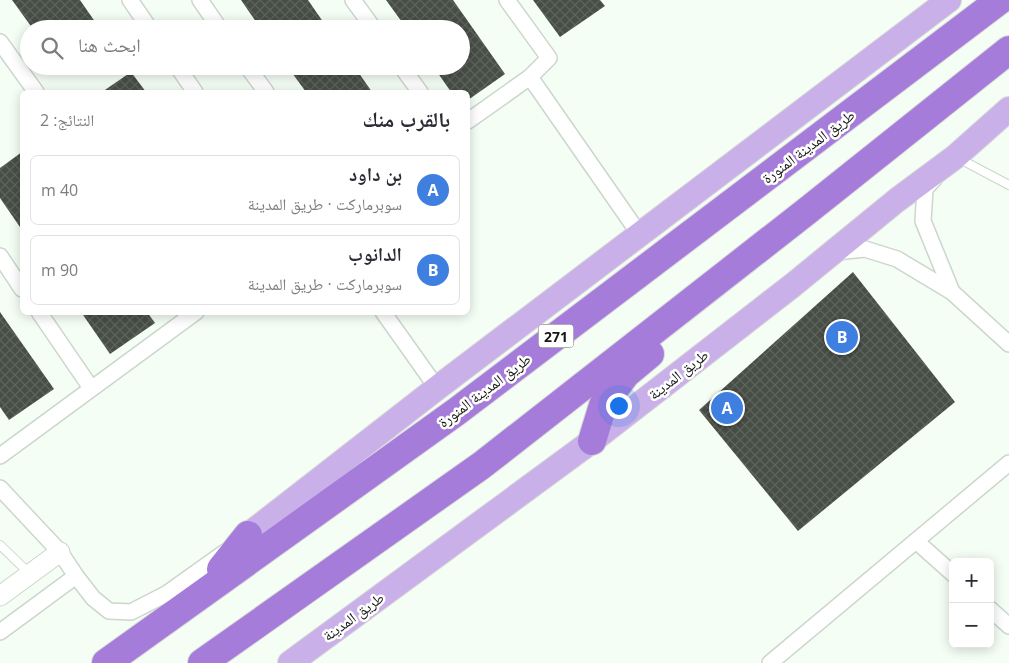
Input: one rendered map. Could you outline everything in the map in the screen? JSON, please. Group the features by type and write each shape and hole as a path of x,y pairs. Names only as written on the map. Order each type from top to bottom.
{"highway":[{"name":"طريق المدينة المنورة","path":"106,663 456,412 1000,0"},
{"path":"202,663 482,465 1009,50"},
{"path":"592,441 603,404 626,374 690,319 708,288"},
{"path":"200,596 248,535"}],"main road":[{"path":"248,535 437,388 949,0"},
{"name":"طريق المدينة","path":"290,663 592,441 793,285 897,200 955,157 1009,109"}],"street":[{"path":"130,0 144,20"},
{"path":"200,0 214,20"},
{"path":"353,0 367,20"},
{"path":"470,120 530,77 549,58 507,0"},
{"path":"0,42 20,70"},
{"path":"24,75 35,90"},
{"path":"183,75 194,90"},
{"path":"254,75 265,90"},
{"path":"408,75 419,90"},
{"path":"530,77 640,235"},
{"path":"952,292 923,221 925,189 955,157"},
{"path":"793,285 836,252 865,250 897,259 952,292 1009,344"},
{"path":"0,256 20,286"},
{"path":"41,315 91,388"},
{"path":"0,456 192,315"},
{"path":"384,315 437,388"},
{"path":"770,663 1009,463"},
{"path":"0,488 60,552 93,598 109,611 131,612 166,594 248,535"},
{"path":"916,541 949,570"},
{"path":"0,596 60,552"},
{"path":"0,632 76,576"},
{"path":"994,613 1009,626"}],"lane":[{"path":"955,157 1009,185"},
{"path":"0,545 30,574"}],"building":[{"path":"12,0 80,0 94,20 26,20"},
{"path":"241,0 308,0 322,20 255,20"},
{"path":"386,0 453,0 467,20 400,20"},
{"path":"533,0 600,0 605,6 560,37"},
{"path":"470,24 505,74 470,99 470,90 450,90 439,75 470,75"},
{"path":"127,75 133,75 144,90 105,90"},
{"path":"294,75 360,75 371,90 305,90"},
{"path":"20,153 20,227 0,198 0,168"},
{"path":"853,272 955,402 798,531 699,410"},
{"path":"0,312 54,389 9,420 0,407"},
{"path":"83,315 149,315 155,323 110,354"}],"place":[{"name":"الدانوب","path":"842,337"},
{"name":"بن داود","path":"727,408"}]}
